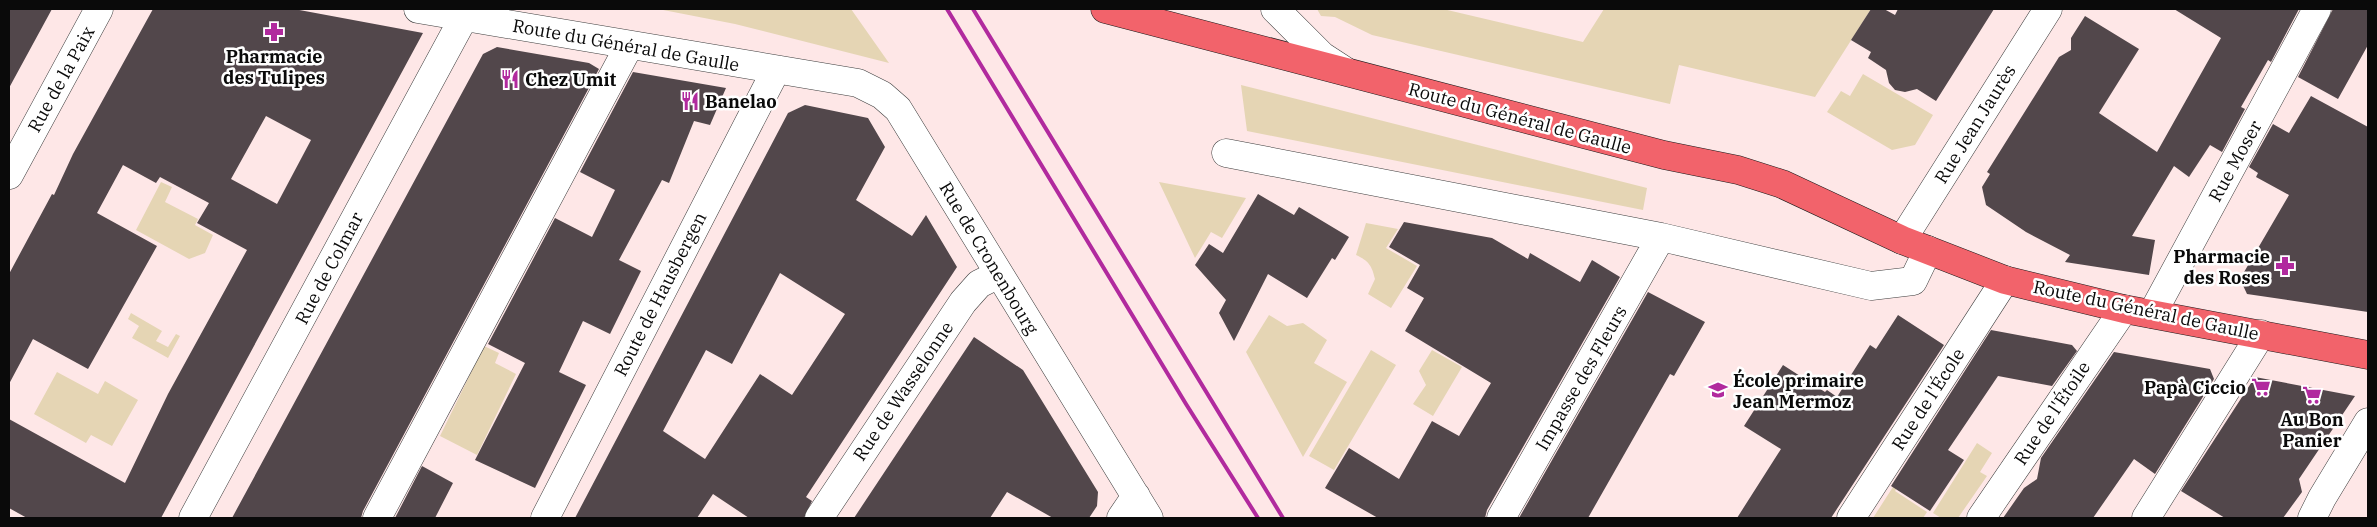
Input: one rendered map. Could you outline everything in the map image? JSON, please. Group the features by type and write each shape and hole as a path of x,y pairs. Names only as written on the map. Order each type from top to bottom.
{"main road":[{"name":"Route du Général de Gaulle","path":"1105,9 1664,156 1738,170 1782,184 1902,240 2005,280 2124,309 2368,355"}],"street":[{"name":"Rue de la Paix","path":"9,175 99,9"},
{"name":"Route du Général de Gaulle","path":"418,9 776,70"},
{"path":"1275,9 1322,56 1351,74"},
{"name":"Rue Jean Jaurès","path":"1902,240 2048,9"},
{"name":"Rue Moser","path":"2152,314 2317,9"},
{"name":"Rue de Colmar","path":"193,518 464,17"},
{"path":"377,518 630,46"},
{"name":"Rue de Cronenbourg","path":"776,70 858,83 882,95 892,104 914,134 997,274 1143,507"},
{"name":"Route de Hausbergen","path":"545,518 776,70"},
{"path":"1226,153 1661,237 1871,286 1913,281 1928,250"},
{"name":"Impasse des Fleurs","path":"1501,518 1661,237"},
{"name":"Rue de Wasselonne","path":"818,518 963,302 979,284 997,274"},
{"name":"Rue de l'École","path":"1851,518 2005,280"},
{"name":"Rue de l'Étoile","path":"1981,518 2124,309"},
{"path":"2146,518 2261,334"},
{"path":"2312,518 2368,422"},
{"path":"1121,518 1143,507"}],"shaded area":[{"path":"658,9 851,9 889,63 735,24"},
{"path":"1317,9 1443,9 1583,42 1604,9 1871,9 1815,97 1679,65 1670,104 1372,35 1335,17 1321,16"},
{"path":"1863,74 1933,115 1915,145 1892,150 1827,112 1841,91 1850,96"},
{"path":"1241,85 1647,188 1643,210 1247,131"},
{"path":"161,182 172,187 165,202 198,219 195,225 213,235 205,253 189,259 136,230"},
{"path":"1159,182 1246,198 1222,238 1211,232 1195,258"},
{"path":"1366,223 1398,229 1386,248 1417,266 1391,308 1368,294 1375,279 1374,274 1367,262 1356,255"},
{"path":"131,313 162,331 156,341 168,347 176,334 180,336 168,358 132,338 139,326 128,319"},
{"path":"1269,315 1287,326 1303,323 1327,340 1314,363 1347,382 1303,457 1246,352"},
{"path":"484,346 499,353 495,363 516,374 477,455 440,436"},
{"path":"1371,350 1396,365 1334,470 1309,456"},
{"path":"1432,350 1462,367 1433,416 1413,404 1426,385 1419,371"},
{"path":"57,372 98,394 105,381 138,400 112,446 91,435 86,443 34,414"},
{"path":"1977,443 1992,453 1980,472 1987,476 1958,518 1941,518 1933,513"},
{"path":"1900,476 1903,479 1895,491 1927,512 1923,518 1873,518"}],"building":[{"path":"9,9 52,9 9,88"},
{"path":"153,9 294,9 423,33 161,518 27,518 9,508 9,419 125,483 168,394 247,250 197,223 209,203 160,177 156,183 123,165 97,213 157,246 88,369 33,339 9,384 9,274 52,194 54,195 73,154","holes":["266,116 311,140 277,204 231,179"]},
{"path":"1871,9 1884,9 1895,15 1898,9 1994,9 1936,101 1917,89 1905,92 1895,90 1889,83 1886,70 1868,58 1871,52 1851,40"},
{"path":"2174,9 2299,9 2271,62 2268,60 2241,107 2245,109 2222,152 2210,145 2189,177 2174,166 2132,236 2155,240 2149,275 2065,262 2070,255 2026,232 1986,205 1982,187 1990,174 1987,172 2059,57 2071,50 2071,38 2085,16 2139,49 2099,113 2157,152 2221,38"},
{"path":"2333,9 2368,9 2368,45 2338,99 2298,77"},
{"path":"497,47 589,63 599,69 363,511 361,518 232,518 483,54"},
{"path":"633,72 726,88 710,125 694,121 669,183 662,180 619,260 641,271 610,334 583,321 559,372 586,385 535,488 475,460 525,363 488,344 555,218 592,237 615,190 580,172"},
{"path":"2311,96 2368,127 2368,312 2247,294 2240,279 2289,195 2256,177 2258,173 2249,167 2273,124 2289,133"},
{"path":"805,105 868,118 885,147 856,200 912,236 926,215 957,267 806,497 812,501 804,518 749,518 713,494 697,518 575,518 788,113","holes":["780,273 845,314 792,395 760,374 705,459 663,431 706,350 732,364"]},
{"path":"1258,194 1294,215 1299,207 1349,237 1335,260 1332,258 1307,298 1268,274 1234,341 1219,313 1226,300 1195,265 1209,244 1223,253"},
{"path":"1404,222 1492,238 1528,259 1530,253 1580,282 1592,260 1620,277 1487,510 1485,518 1378,518 1325,488 1349,448 1399,479 1432,421 1459,436 1491,383 1405,331 1424,298 1407,288 1420,265 1389,247"},
{"path":"1648,292 1705,322 1674,376 1670,374 1588,518 1519,518"},
{"path":"1898,315 1944,345 1831,518 1737,518 1781,449 1744,426 1783,365 1825,392 1827,390 1837,397 1870,345 1876,349"},
{"path":"1991,330 2072,345 2077,351 2052,386 1998,376 1948,450 1964,460 1930,511 1891,486"},
{"path":"974,337 1023,370 1098,492 1097,506 1089,518 1053,518 1007,492 990,518 854,518"},
{"path":"2114,352 2210,369 2214,379 2155,474 2134,459 2093,518 2003,518 2024,488 2037,479 2041,458"},
{"path":"2255,377 2355,396 2299,479 2302,492 2283,518 2225,518 2181,491"},
{"path":"422,466 453,483 435,518 395,518"}],"railway":[{"path":"947,9 1186,404 1258,518"},
{"path":"973,9 1283,518"}],"place":[{"name":"Pharmacie des Tulipes","path":"274,32"},
{"name":"Chez Umit","path":"510,79"},
{"name":"Banelao","path":"690,101"},
{"name":"Pharmacie des Roses","path":"2285,266"},
{"name":"Papà Ciccio","path":"2261,387"},
{"name":"École primaire Jean Mermoz","path":"1718,390"},
{"name":"Au Bon Panier","path":"2312,395"}]}
